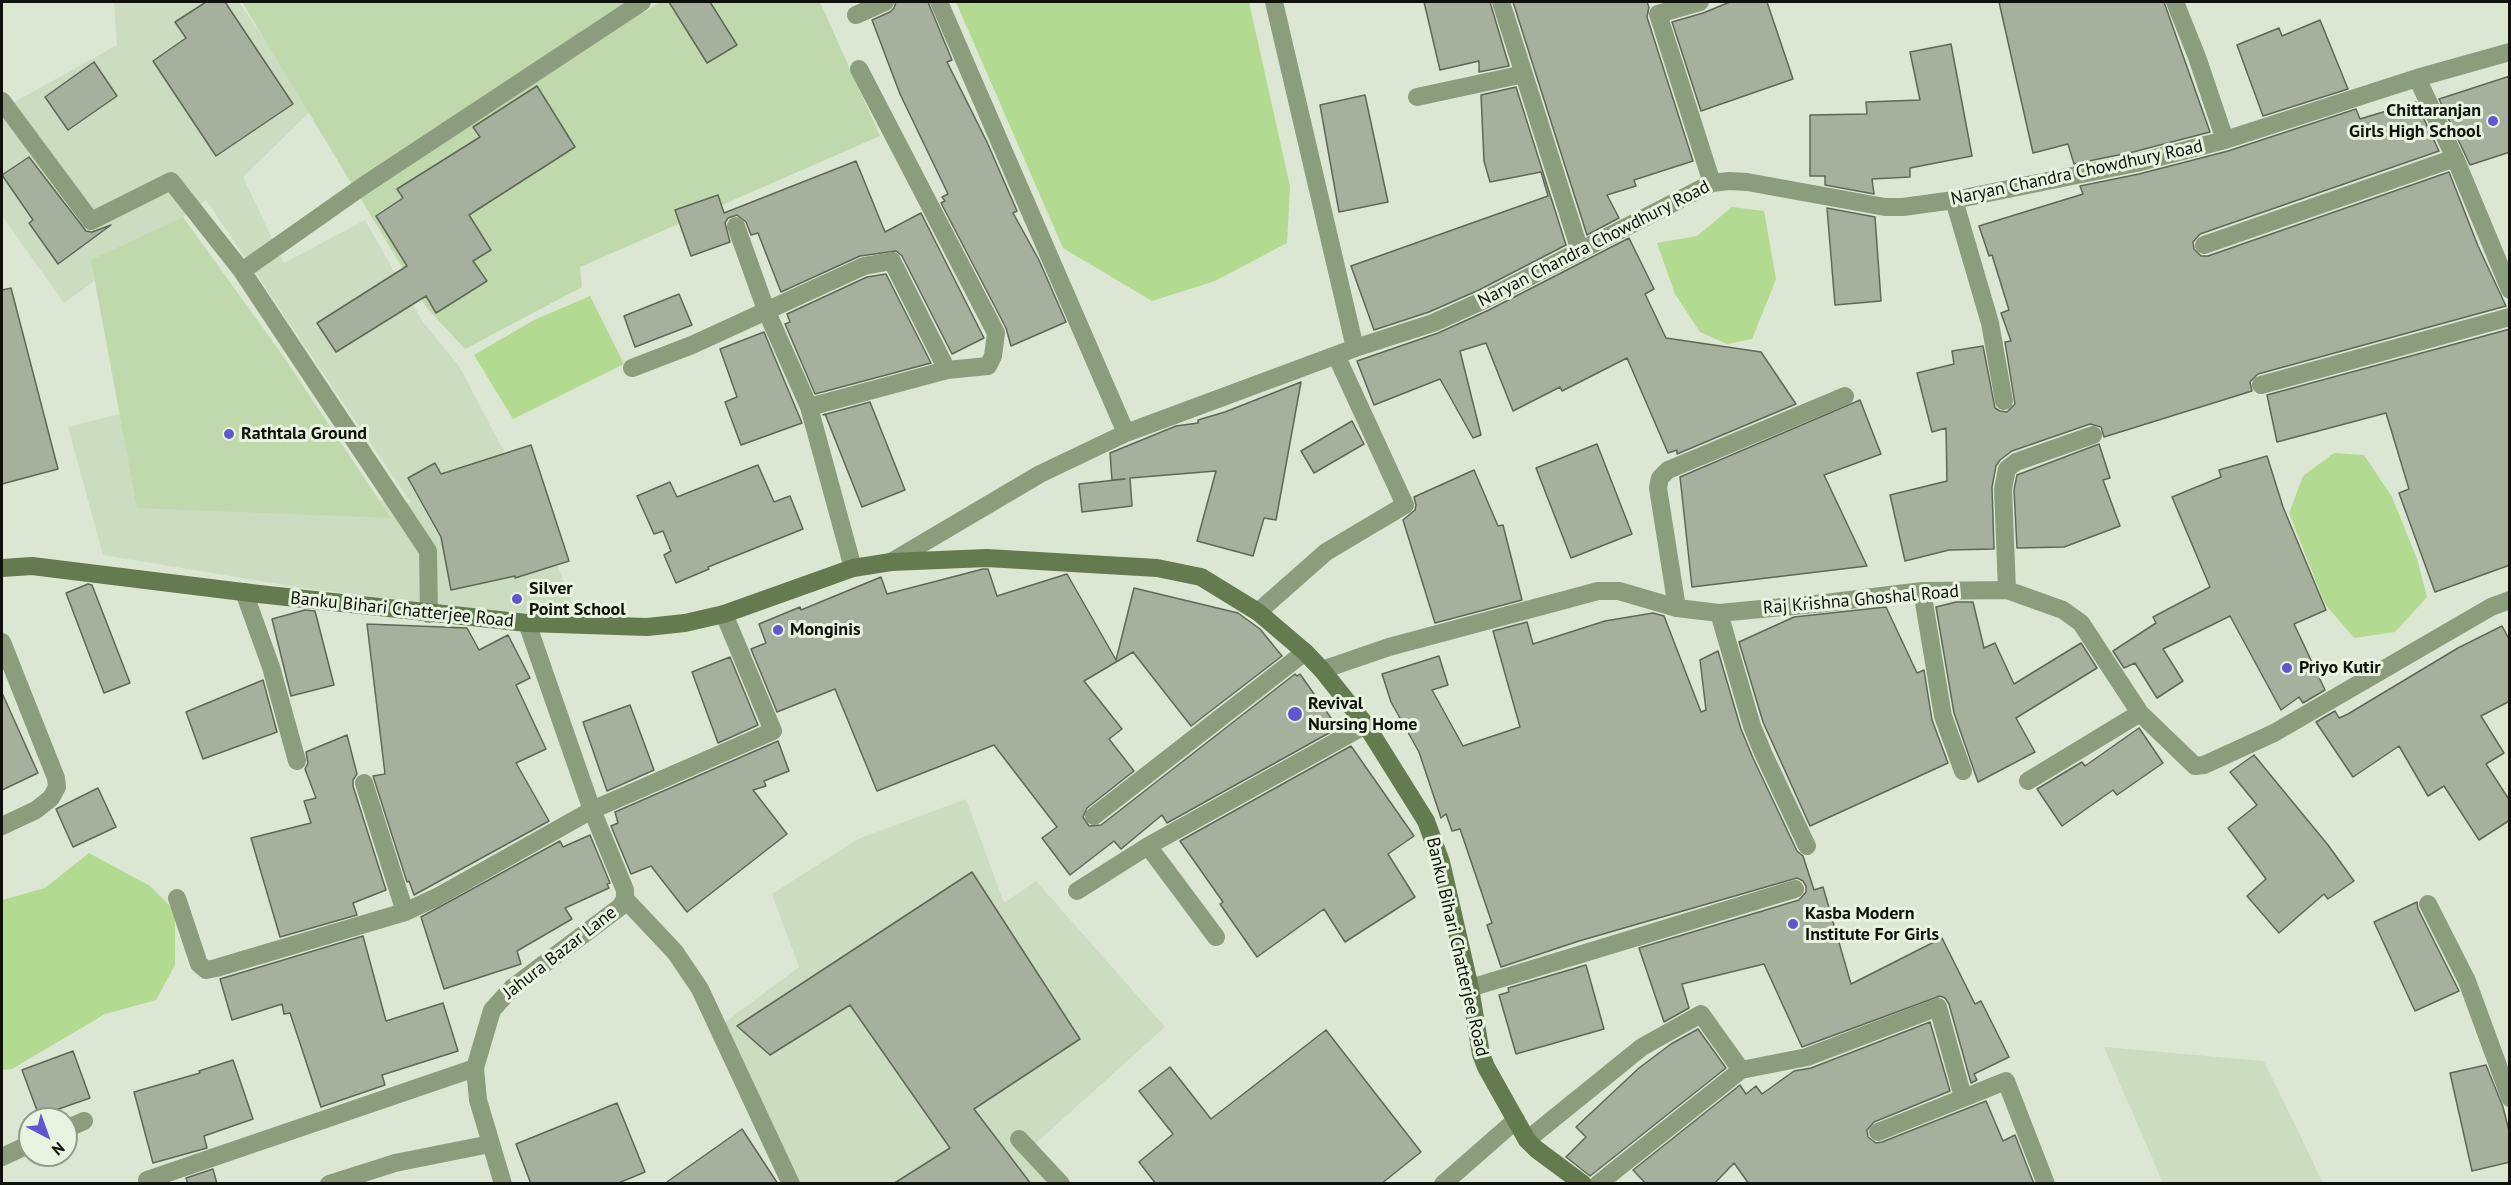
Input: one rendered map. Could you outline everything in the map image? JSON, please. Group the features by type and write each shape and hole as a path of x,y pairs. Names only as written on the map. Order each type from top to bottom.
{"main road":[{"name":"Banku Bihari Chatterjee Road","path":"2,568 32,566 429,614 527,623 647,627 686,623 724,614 853,568 891,562 987,558 1157,568 1201,577 1258,612 1305,652 1366,725 1426,821 1441,862 1470,988 1481,1054 1527,1140 1583,1184"}],"street":[{"path":"242,271 363,186 642,2"},
{"path":"856,15 885,2"},
{"path":"939,2 1126,433"},
{"path":"1274,2 1355,348"},
{"path":"1501,2 1580,251"},
{"path":"1700,2 1658,14 1712,183"},
{"path":"2175,2 2225,140"},
{"name":"Naryan Chandra Chowdhury Road","path":"891,562 1040,474 1126,433 1355,348 1433,323 1712,183 1748,182 1885,207 1904,207 1954,200 2136,163 2225,140 2417,78 2510,52"},
{"path":"809,407 947,370 988,366 993,356 996,333 859,69"},
{"path":"1417,97 1524,74"},
{"path":"2417,78 2455,158 2510,290"},
{"path":"2,101 91,220 171,181 242,271 428,551 429,614"},
{"path":"2204,245 2455,158"},
{"path":"1954,200 1990,323 2004,401"},
{"path":"736,226 766,310 809,407 853,568"},
{"path":"632,369 692,345 864,266 892,261 947,370"},
{"path":"2261,385 2510,317"},
{"path":"1258,612 1326,552 1405,505 1336,355"},
{"path":"1677,608 1658,488 1660,478 1668,470 1845,396"},
{"path":"2007,591 2003,489 2007,469 2016,462 2093,435"},
{"name":"Raj Krishna Ghoshal Road","path":"1322,670 1389,648 1598,591 1619,591 1677,608 1719,613 1922,591 2007,591 2074,616 2081,622 2140,713 2194,766 2204,765 2274,733 2492,607 2510,600"},
{"path":"1922,591 1943,716 1962,771"},
{"path":"244,592 271,667 297,761"},
{"path":"1719,613 1752,726 1807,846"},
{"path":"177,898 199,964 206,970 405,912 437,897 592,810 773,731 724,614"},
{"name":"Jahura Bazar Lane","path":"503,1184 478,1100 475,1068 492,1010 501,998 620,907 625,899 625,890 592,810 527,623"},
{"path":"2,642 56,778 57,787 51,798 36,810 2,825"},
{"path":"1094,816 1305,652"},
{"path":"2028,781 2140,713"},
{"path":"1077,891 1148,846 1366,725"},
{"path":"364,783 405,912"},
{"path":"1148,846 1216,937"},
{"path":"1470,988 1795,889"},
{"path":"625,899 675,952 700,989 790,1184"},
{"path":"2428,904 2467,981 2510,1098"},
{"path":"1598,1184 1740,1070 1807,1057 1938,1007 1963,1097"},
{"path":"1527,1140 1642,1047 1701,1014 1740,1070"},
{"path":"147,1180 475,1068"},
{"path":"1878,1132 2006,1081 2046,1184"},
{"path":"1443,1184 1515,1120"},
{"path":"78,1124 84,1121"},
{"path":"1019,1139 1061,1184"},
{"path":"328,1184 395,1163 490,1144"},
{"path":"2,1157 18,1150"}],"shaded area":[{"path":"114,2 239,2 312,110 243,177 284,263 365,220 423,322 459,366 539,518 575,611 509,613 302,588 103,555 68,427 131,411 305,492 411,503 206,200 64,303 2,216 2,109 117,45"},
{"path":"242,2 635,2 644,13 660,2 820,2 880,136 580,267 582,287 465,349 426,307"},
{"path":"956,2 1249,2 1290,186 1287,243 1215,281 1152,301 1063,248"},
{"path":"1732,207 1764,211 1776,279 1752,339 1727,344 1700,332 1675,294 1657,243 1697,236"},
{"name":"Rathtala Ground","path":"183,217 286,360 391,518 137,508 91,260"},
{"path":"590,296 624,364 513,419 474,355 534,320"},
{"path":"2334,453 2364,455 2392,497 2417,559 2427,597 2395,632 2354,638 2325,604 2289,513 2303,476"},
{"path":"966,799 1004,903 1036,881 1165,1027 1024,1154 1050,1183 791,1184 724,1023 799,967 772,894 858,839"},
{"path":"89,853 150,886 175,911 175,965 156,1000 105,1014 12,1069 2,1070 2,900 45,888"},
{"path":"2104,1047 2264,1061 2323,1183 2163,1183"}],"building":[{"path":"206,2 225,2 293,104 216,156 153,61 186,38 175,22"},
{"path":"669,2 710,2 737,45 707,63"},
{"path":"896,2 928,2 952,60 947,62 987,142 1017,211 1013,213 1039,260 1066,322 1011,346 1006,328 941,203 945,201 942,197 948,194 900,94 872,20 890,12"},
{"path":"1424,2 1490,2 1509,66 1479,72 1479,61 1440,70"},
{"path":"1513,2 1647,2 1649,7 1647,17 1693,161 1634,180 1636,186 1607,195 1619,218 1587,235"},
{"path":"1730,2 1767,2 1793,79 1701,111 1672,22"},
{"path":"1999,2 2164,2 2210,132 2133,152 2074,164 2068,144 2033,153"},
{"path":"2320,20 2348,89 2263,116 2237,45 2279,28 2282,36"},
{"path":"1951,44 1972,156 1910,168 1910,177 1872,179 1874,194 1825,185 1825,176 1810,176 1810,115 1867,114 1866,102 1920,100 1910,52"},
{"path":"94,62 117,96 68,130 45,97"},
{"path":"2510,76 2510,152 2470,165 2439,99"},
{"path":"537,86 575,147 469,215 491,250 473,261 487,281 436,313 426,296 336,352 317,323 407,266 376,216 403,198 397,189 480,137 473,127"},
{"path":"1516,87 1566,245 1479,290 1429,312 1374,330 1351,266 1548,196 1541,172 1490,182 1484,161 1481,95"},
{"path":"1365,95 1388,202 1339,212 1320,105"},
{"path":"2416,102 2439,151 2200,234 2193,242 2194,249 2201,256 2208,256 2449,172 2478,246 2506,306 2258,374 2250,382 2252,391 2104,437 2101,427 2090,424 2012,451 1996,466 1992,487 1994,549 1949,550 1905,561 1890,495 1947,481 1946,428 1932,432 1917,373 1954,364 1952,351 1983,346 1995,408 2007,412 2015,404 2005,342 2011,341 2001,313 2009,310 1992,255 1989,256 1979,226 2083,194 2080,186 2139,174 2228,151 2356,109 2360,119"},
{"path":"29,157 86,231 92,232 111,225 58,264 29,223 33,220 2,175"},
{"path":"856,161 885,232 921,213 984,338 952,354 902,256 896,251 860,256 781,292 758,233 751,235 746,222 737,215 728,218 725,223 730,242 691,256 675,210 718,195 724,213"},
{"path":"1827,208 1875,217 1881,301 1835,305"},
{"path":"1629,238 1654,289 1645,294 1666,338 1761,352 1796,404 1677,454 1677,450 1668,453 1627,358 1562,391 1560,387 1513,411 1486,343 1460,351 1481,435 1473,438 1440,379 1374,405 1357,361 1438,333 1489,310"},
{"path":"886,274 931,363 815,394 785,324 790,322 787,314 867,277"},
{"path":"11,288 58,469 2,484 2,290"},
{"path":"679,294 692,325 635,347 624,316"},
{"path":"2510,329 2510,565 2435,592 2399,493 2409,489 2386,413 2277,442 2267,395"},
{"path":"764,332 802,423 741,445 725,402 737,397 720,349"},
{"path":"1301,382 1276,520 1264,518 1253,556 1197,541 1216,471 1130,478 1132,506 1082,512 1079,484 1125,479 1112,480 1110,453 1176,426 1198,423 1198,420 1225,412"},
{"path":"1860,400 1881,454 1824,475 1867,566 1692,587 1680,477"},
{"path":"870,402 905,490 862,507 825,414"},
{"path":"1352,421 1364,444 1314,473 1301,451"},
{"path":"1597,444 1632,534 1571,558 1536,468"},
{"path":"2099,444 2110,478 2103,480 2120,526 2064,547 2017,548 2014,490 2017,475"},
{"path":"531,445 569,561 515,578 515,576 451,590 441,537 408,478 435,463 441,474"},
{"path":"2267,456 2283,507 2326,610 2294,624 2325,690 2303,703 2299,697 2281,710 2230,616 2163,649 2183,681 2157,698 2135,663 2124,668 2113,651 2156,623 2153,617 2210,587 2172,497 2221,477 2219,470"},
{"path":"758,465 774,502 790,496 803,529 708,567 709,569 676,583 664,555 671,551 663,531 654,534 637,496 670,482 677,497"},
{"path":"1474,470 1498,526 1503,525 1522,600 1435,623 1403,520 1415,510 1414,497"},
{"path":"988,569 997,596 1067,574 1116,660 1134,588 1238,613 1260,629 1282,656 1191,726 1133,652 1084,681 1122,729 1109,739 1134,771 1087,808 1083,817 1089,826 1101,825 1295,674 1297,676 1300,674 1338,728 1167,823 1162,815 1121,849 1114,841 1070,875 1042,838 1057,827 994,745 877,791 835,689 777,712 751,649 766,643 759,624 800,607 801,610 881,577 887,594"},
{"path":"88,584 92,585 130,683 104,693 66,593"},
{"path":"1956,602 1973,602 1984,648 1995,643 2014,684 2081,643 2097,668 2016,718 2035,752 1978,782 1954,713 1936,607"},
{"path":"1886,607 1917,673 1924,670 1932,720 1948,763 1810,826 1763,722 1739,642 1794,617"},
{"path":"305,610 315,611 334,685 291,696 272,619"},
{"path":"1653,613 1664,616 1701,712 1706,710 1700,660 1718,651 1741,729 1753,758 1797,851 1803,856 1814,890 1823,887 1851,984 1942,938 1975,1004 1981,1001 2009,1057 1974,1074 1977,1080 1971,1083 1949,1004 1945,998 1940,996 1802,1047 1764,964 1682,984 1689,1008 1664,1022 1639,948 1799,900 1806,892 1806,886 1797,878 1579,941 1501,967 1487,925 1492,923 1460,829 1452,831 1446,814 1441,818 1419,752 1391,702 1382,674 1439,656 1448,685 1432,690 1463,746 1520,727 1493,631 1527,622 1533,644 1605,621"},
{"path":"367,624 467,628 479,650 508,635 530,678 516,685 546,749 516,763 549,821 414,895 409,881 407,882 373,776 385,774"},
{"path":"2502,626 2510,641 2510,701 2481,716 2504,753 2486,764 2510,801 2510,820 2479,840 2444,786 2428,796 2399,746 2353,777 2316,722 2335,711 2339,718 2348,714 2458,648"},
{"path":"730,657 758,725 718,743 692,672"},
{"path":"263,680 277,732 203,759 186,712"},
{"path":"2,693 38,773 2,790"},
{"path":"630,705 654,770 607,791 583,722"},
{"path":"2139,728 2163,763 2117,795 2113,790 2062,826 2037,789 2082,762 2085,766"},
{"path":"347,735 357,774 353,780 353,786 386,890 353,903 357,915 280,937 251,838 311,823 304,801 316,798 305,769 308,763 306,752"},
{"path":"778,741 789,771 764,781 766,786 753,790 787,834 687,912 651,866 631,874 611,826 618,823 615,812"},
{"path":"1351,746 1414,836 1388,854 1415,897 1345,942 1324,909 1257,957 1220,904 1223,902 1180,841"},
{"path":"2254,755 2328,845 2354,881 2328,899 2324,894 2279,933 2247,896 2266,879 2228,828 2257,805 2230,772"},
{"path":"98,788 116,827 73,847 56,809"},
{"path":"590,835 610,883 607,884 609,888 565,908 572,919 517,951 521,964 444,989 421,917 560,841 563,847"},
{"path":"972,872 1080,1039 974,1109 1031,1184 893,1184 950,1148 850,1005 770,1055 737,1026"},
{"path":"2417,902 2418,909 2459,991 2415,1011 2374,922"},
{"path":"363,936 386,1021 443,1003 458,1051 382,1075 385,1085 321,1107 290,1013 284,1014 282,1004 232,1020 220,979"},
{"path":"1586,965 1604,1029 1516,1054 1499,995 1509,992 1508,988"},
{"path":"1930,1022 1950,1091 1874,1122 1867,1130 1868,1137 1876,1143 1882,1142 1986,1101 2003,1141 2015,1135 2034,1184 1749,1184 1734,1163 1714,1184 1646,1184 1633,1170 1740,1085 1746,1094 1756,1086 1762,1094 1794,1071 1811,1068"},
{"path":"1698,1029 1726,1068 1590,1176 1566,1157 1586,1137 1576,1127 1639,1068 1671,1044"},
{"path":"1326,1030 1421,1152 1381,1184 1156,1184 1139,1162 1173,1134 1139,1091 1170,1067 1211,1119"},
{"path":"73,1051 90,1098 64,1107 36,1107 22,1070"},
{"path":"233,1060 253,1119 204,1136 207,1148 153,1163 134,1092 200,1073 199,1071"},
{"path":"2486,1065 2503,1107 2510,1135 2510,1162 2472,1171 2450,1073"},
{"path":"617,1103 645,1172 616,1184 531,1184 516,1144"},
{"path":"742,1129 778,1184 664,1184"},
{"path":"213,1169 217,1184 188,1184 186,1178"}],"place":[{"name":"Chittaranjan Girls High School","path":"2493,121"},
{"name":"Rathtala Ground","path":"229,434"},
{"name":"Silver Point School","path":"517,599"},
{"name":"Monginis","path":"778,630"},
{"name":"Priyo Kutir","path":"2287,668"},
{"name":"Revival Nursing Home","path":"1295,714"},
{"name":"Kasba Modern Institute For Girls","path":"1793,924"}]}
